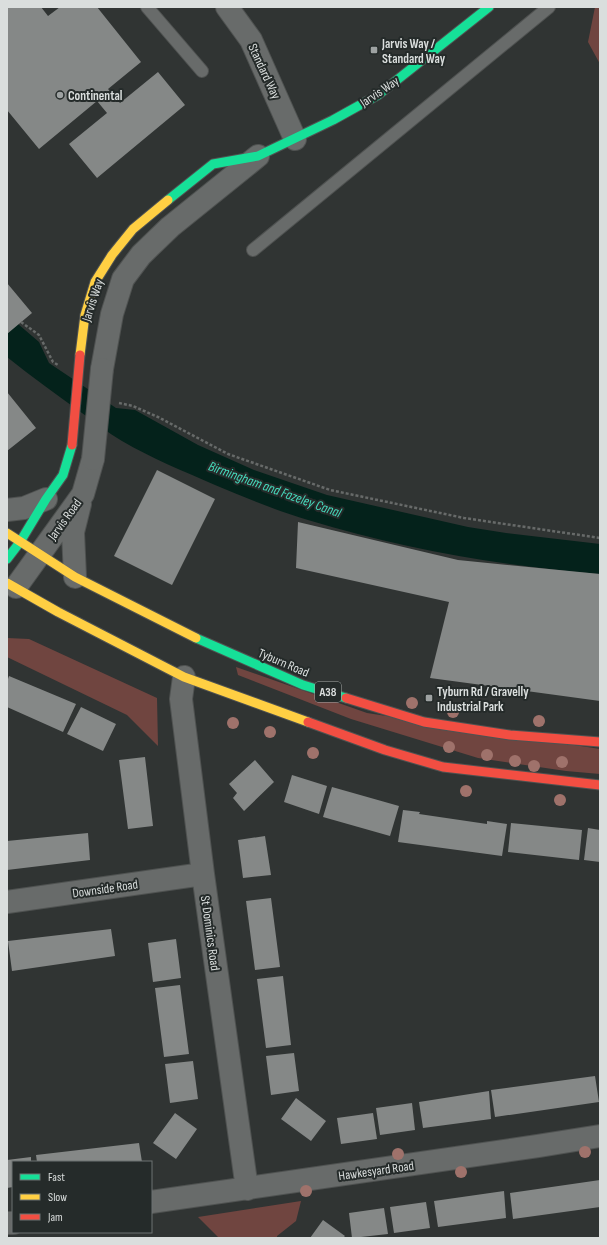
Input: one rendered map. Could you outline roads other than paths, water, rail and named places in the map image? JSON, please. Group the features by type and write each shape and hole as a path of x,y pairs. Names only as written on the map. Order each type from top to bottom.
{"main road":[{"name":"Jarvis Way","path":"7,559 20,542 46,499 63,476 72,445 85,315 95,282 112,255 133,230 213,164 258,156 333,120 378,94 489,7"},
{"name":"Tyburn Road","path":"7,534 75,577 193,637 303,685 424,722 510,735 600,742"},
{"path":"12,585 58,612 184,677 385,750 443,767 600,785"}],"street":[{"name":"Standard Way","path":"227,7 251,40 296,139"},
{"name":"Jarvis Way","path":"93,459 102,369 112,314 123,279 141,255 170,226 258,156"},
{"name":"Jarvis Road","path":"12,585 38,554 83,494 93,459"},
{"path":"75,577 73,532 83,494"},
{"path":"7,510 24,508 46,499"},
{"name":"St Dominics Road","path":"184,677 181,699 203,874 247,1189"},
{"name":"Downside Road","path":"7,902 203,874"},
{"name":"Hawkesyard Road","path":"152,1202 600,1136"}],"lane":[{"path":"146,7 202,71"},
{"path":"253,250 549,7"}],"water":[{"name":"Birmingham and Fazeley Canal","path":"7,311 18,324 39,342 49,363 116,408 135,410 198,445 254,470 327,495 468,527 600,544 600,574 563,571 489,561 380,540 285,513 238,495 179,469 144,453 117,438 44,386 7,357"}],"place":[{"name":"Jarvis Way / Standard Way","path":"374,50"},
{"name":"Continental","path":"60,95"},
{"name":"Tyburn Rd / Gravelly Industrial Park","path":"429,698"}]}
